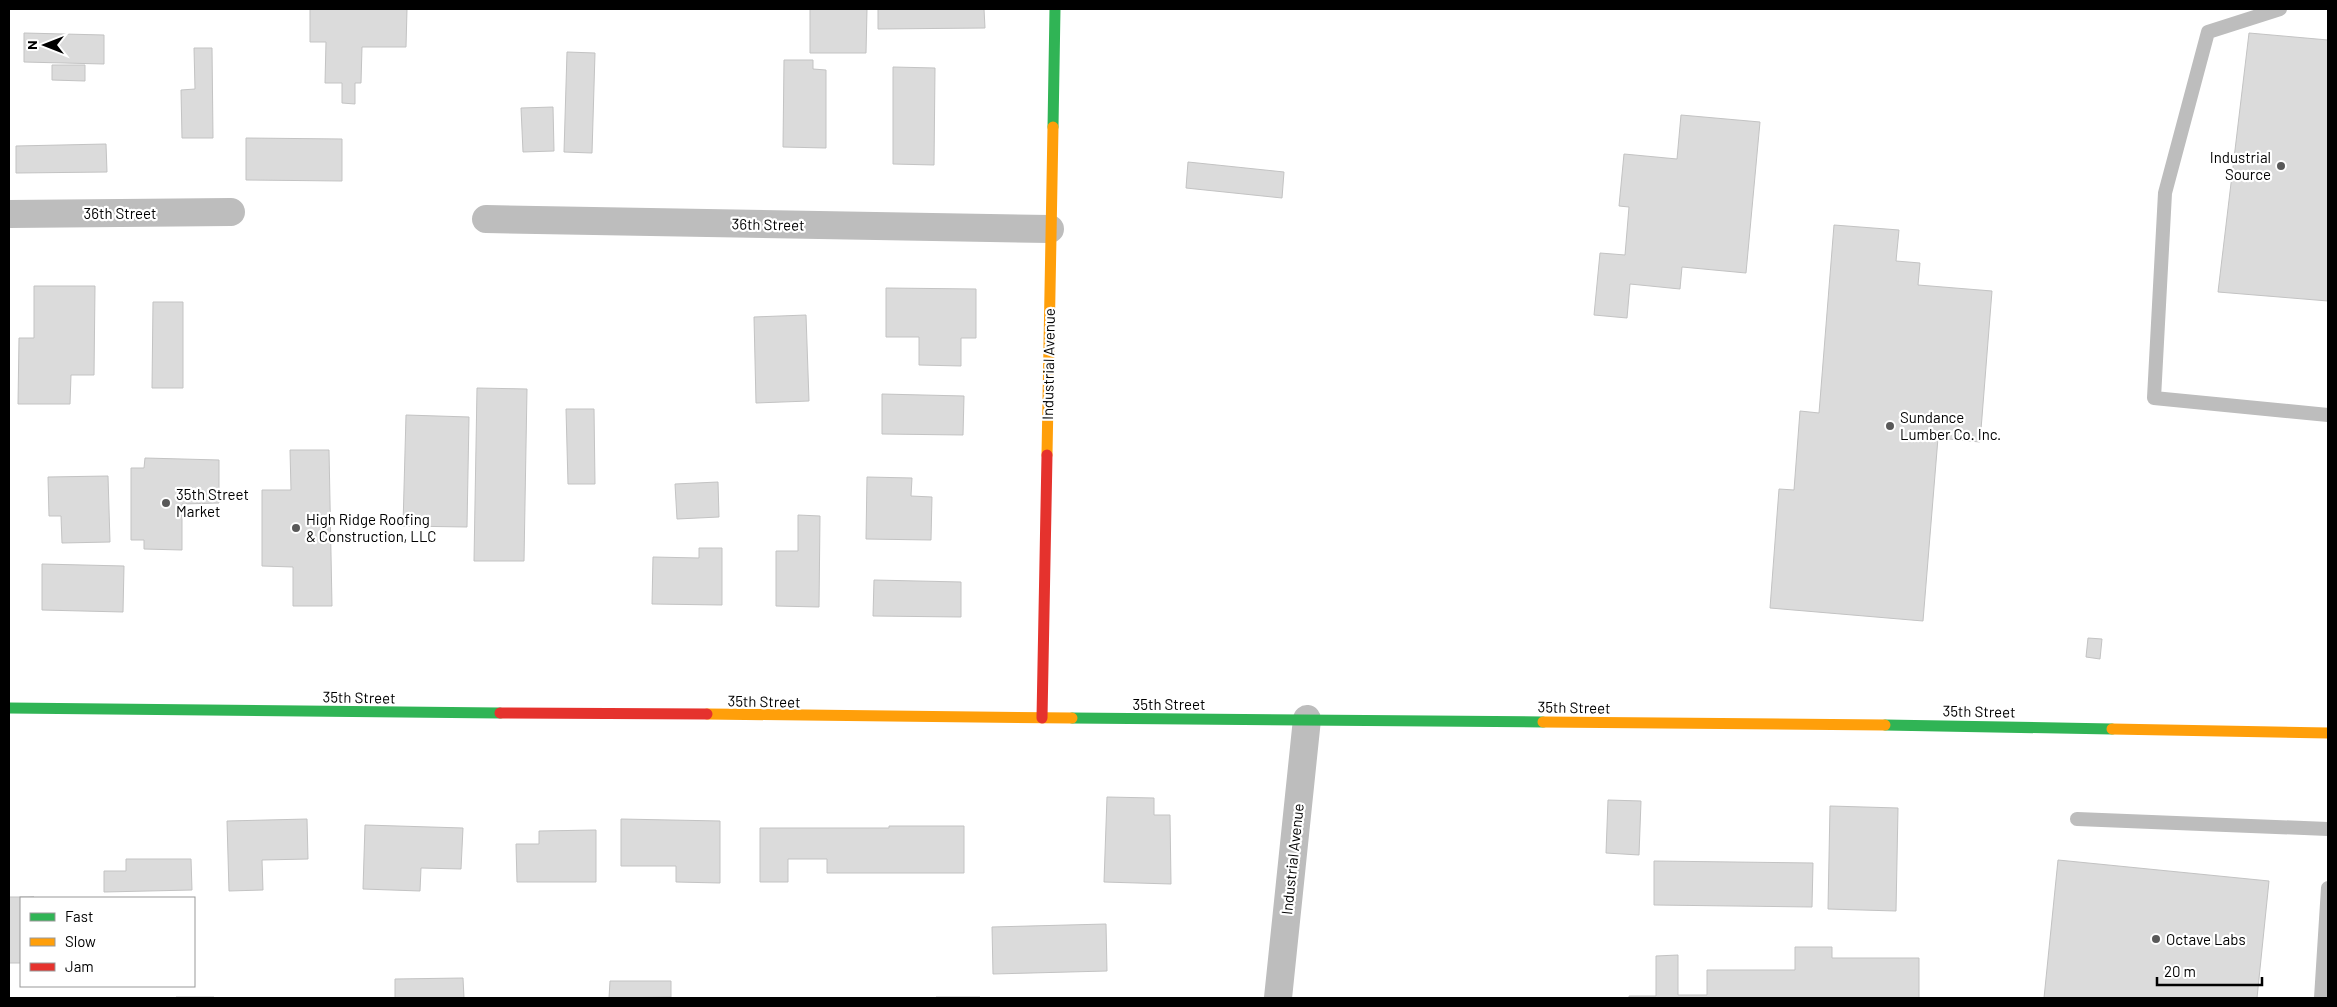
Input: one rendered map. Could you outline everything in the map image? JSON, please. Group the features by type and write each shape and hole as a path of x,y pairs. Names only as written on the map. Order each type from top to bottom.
{"street":[{"name":"Industrial Avenue","path":"1042,718 1055,9"},
{"name":"36th Street","path":"9,214 231,212"},
{"name":"36th Street","path":"486,219 1050,229"},
{"name":"35th Street","path":"9,708 1986,726 2328,733"},
{"name":"Industrial Avenue","path":"1278,998 1307,719"}],"lane":[{"path":"2280,9 2208,32 2165,192 2154,398 2328,415"},
{"path":"2077,820 2328,829"},
{"path":"2321,998 2328,888"}],"building":[{"path":"310,9 407,9 406,47 362,47 361,83 355,83 355,104 342,103 342,83 325,83 326,42 310,42"},
{"path":"810,9 867,9 866,53 810,53"},
{"path":"878,9 984,9 985,28 878,29"},
{"path":"24,33 104,35 104,64 24,62"},
{"name":"Industrial Source","path":"2249,33 2328,40 2328,301 2218,292"},
{"path":"194,48 212,48 213,138 182,138 181,90 195,89"},
{"path":"567,52 595,53 592,153 564,152"},
{"path":"784,60 813,60 813,69 826,70 826,148 783,147"},
{"path":"52,65 85,65 85,81 52,80"},
{"path":"893,67 935,68 934,165 893,164"},
{"path":"553,107 554,151 523,152 521,108"},
{"path":"1681,115 1760,122 1746,273 1682,267 1680,289 1630,284 1627,318 1594,315 1600,253 1625,255 1629,207 1619,206 1624,154 1677,159"},
{"path":"246,138 342,139 342,181 246,180"},
{"path":"106,144 107,172 16,173 16,146"},
{"path":"1188,162 1284,172 1282,198 1186,188"},
{"name":"Sundance Lumber Co. Inc.","path":"1834,225 1899,230 1896,261 1920,263 1918,285 1992,291 1980,442 1938,438 1923,621 1770,608 1779,489 1794,490 1800,411 1819,413"},
{"path":"34,286 95,286 94,375 71,375 70,404 18,404 19,338 34,338"},
{"path":"886,288 976,289 976,338 961,338 961,366 919,365 919,337 886,337"},
{"path":"153,302 183,302 183,388 152,388"},
{"path":"806,315 809,401 756,403 754,317"},
{"path":"477,388 527,389 524,561 474,561"},
{"path":"882,394 964,396 963,435 882,434"},
{"path":"566,409 594,409 595,484 568,484"},
{"path":"406,415 469,417 467,527 403,526"},
{"name":"High Ridge Roofing & Construction, LLC","path":"290,450 329,450 332,606 293,606 293,567 262,566 262,490 291,490"},
{"name":"35th Street Market","path":"145,458 219,460 219,503 182,504 182,550 144,549 144,540 131,540 131,468 144,468"},
{"path":"108,476 110,542 62,543 61,516 49,516 48,477"},
{"path":"867,477 912,478 911,496 932,497 931,540 866,539"},
{"path":"718,482 719,517 677,519 675,484"},
{"path":"798,515 820,516 819,607 776,606 776,551 798,551"},
{"path":"699,548 722,548 722,605 652,604 653,557 699,558"},
{"path":"42,564 124,566 123,612 42,610"},
{"path":"874,580 961,582 961,617 873,616"},
{"path":"2088,638 2102,639 2100,659 2086,657"},
{"path":"1107,797 1154,798 1154,815 1170,815 1171,884 1104,882"},
{"path":"1608,800 1641,801 1639,855 1606,853"},
{"path":"1830,806 1898,808 1896,911 1828,909"},
{"path":"307,819 308,859 262,860 263,890 229,891 227,821"},
{"path":"621,819 720,821 720,883 676,882 676,866 621,866"},
{"path":"365,825 463,828 461,869 421,868 420,891 363,889"},
{"path":"889,826 964,826 964,873 827,873 827,859 788,859 788,882 760,882 760,828 889,828"},
{"path":"596,830 596,882 517,882 516,844 539,844 539,831"},
{"path":"126,859 191,859 192,890 104,892 104,871 126,871"},
{"name":"Octave Labs","path":"2058,860 2269,881 2257,998 2044,998"},
{"path":"1654,861 1813,863 1812,907 1654,905"},
{"path":"9,897 20,897 20,963 9,963"},
{"path":"1106,924 1107,971 993,974 992,927"},
{"path":"1795,947 1832,947 1832,958 1919,958 1919,998 1629,998 1629,996 1656,996 1656,956 1678,955 1678,995 1707,995 1707,970 1795,970"},
{"path":"463,978 464,998 395,998 395,979"},
{"path":"610,981 671,981 671,997 609,998"},
{"path":"214,997 214,998 176,998"},
{"path":"980,997 980,998 936,998"}],"traffic: fast":[{"path":"1053,127 1055,9"},
{"path":"9,708 500,713"},
{"path":"1072,718 1543,722"},
{"path":"1885,725 2112,729"}],"traffic: slow":[{"path":"1047,455 1053,127"},
{"path":"707,714 1072,718"},
{"path":"1543,722 1885,725"},
{"path":"2112,729 2328,733"}],"traffic: jam":[{"path":"1042,718 1047,455"},
{"path":"500,713 707,714"}],"place":[{"name":"Industrial Source","path":"2281,166"},
{"name":"Sundance Lumber Co. Inc.","path":"1890,426"},
{"name":"35th Street Market","path":"166,503"},
{"name":"High Ridge Roofing & Construction, LLC","path":"296,528"},
{"name":"Octave Labs","path":"2156,939"}]}
